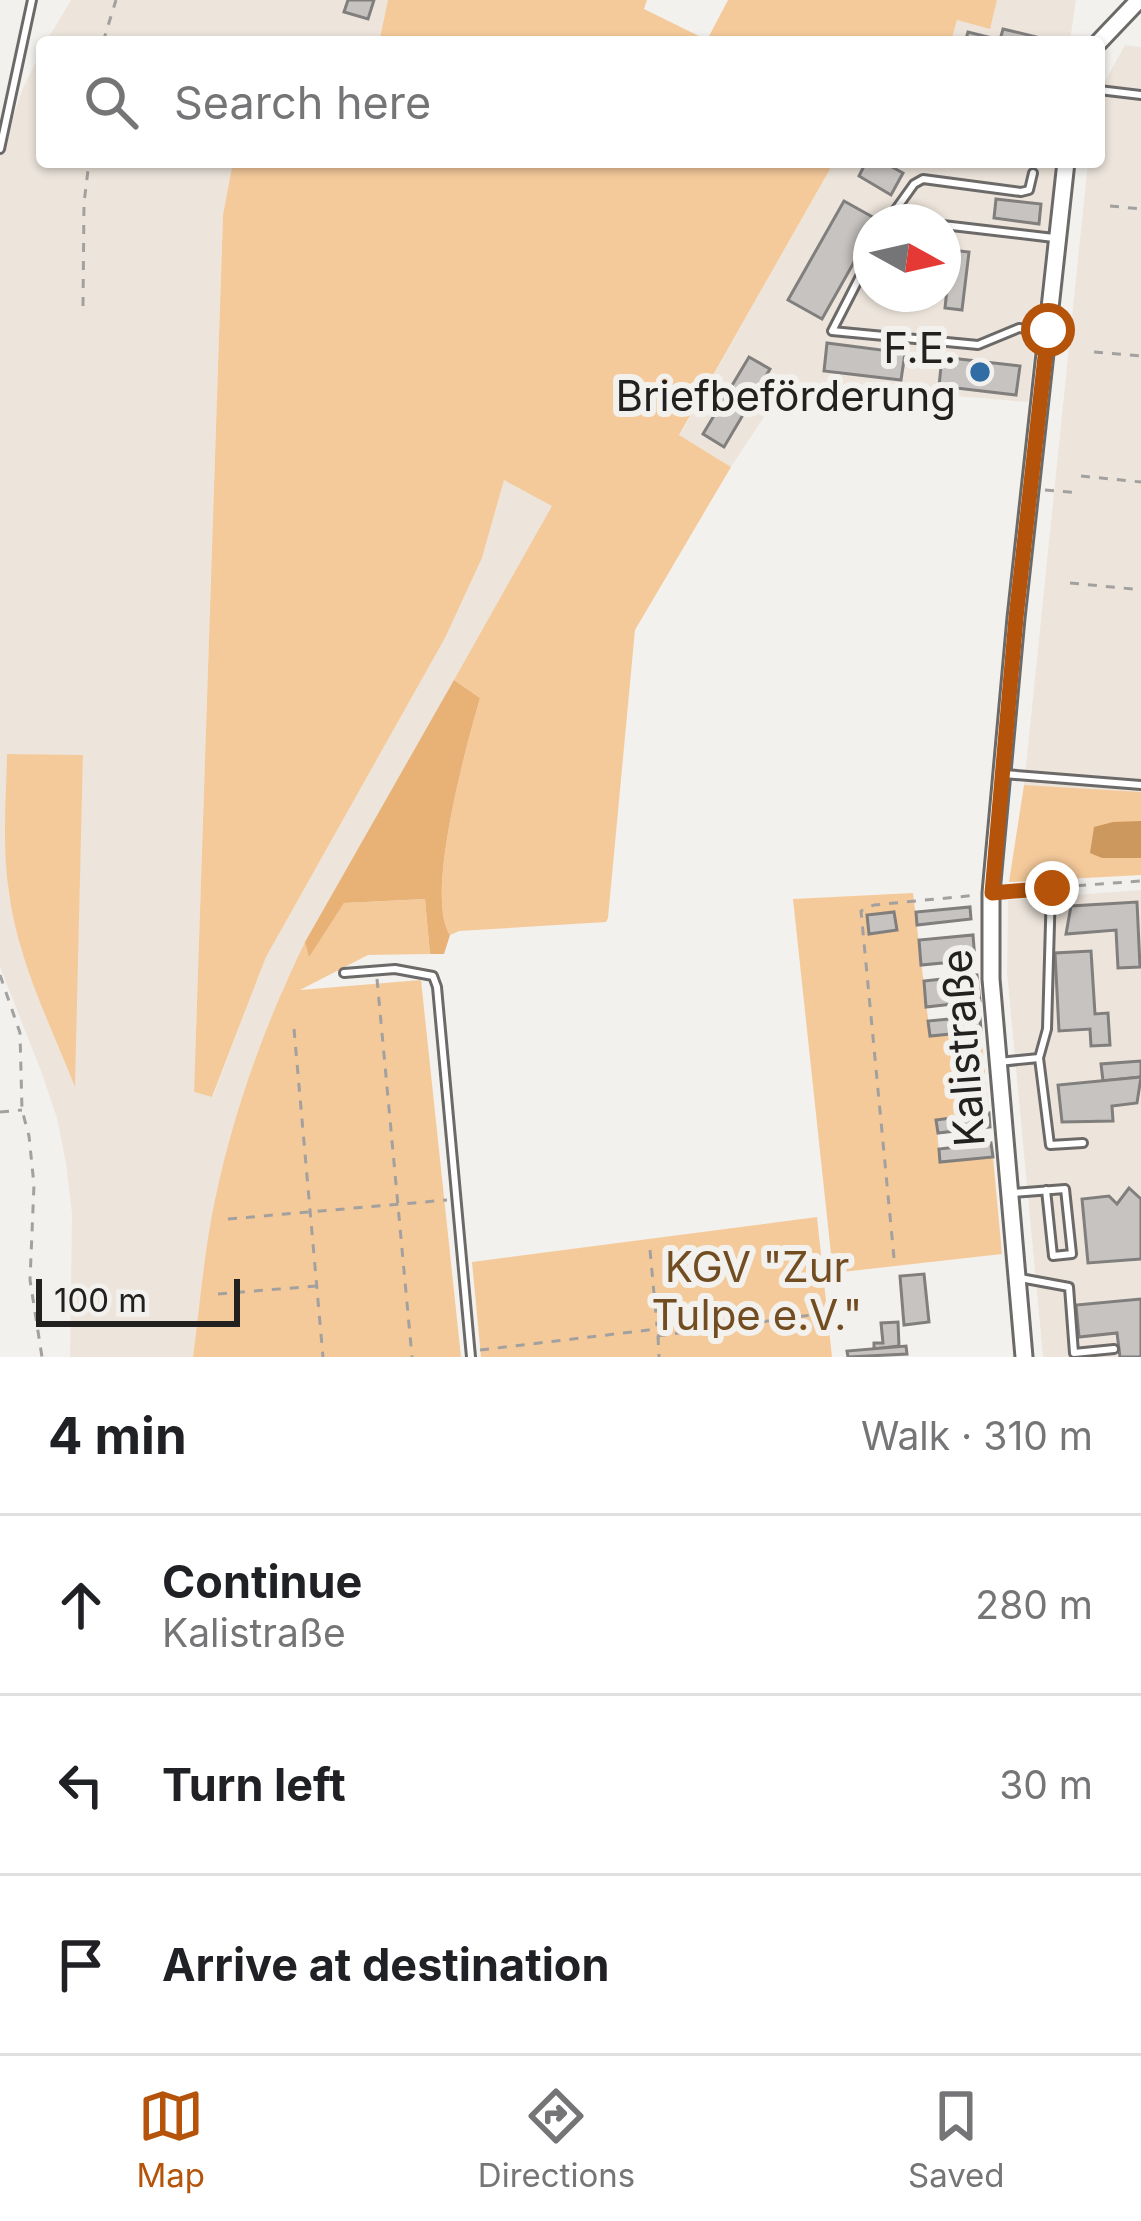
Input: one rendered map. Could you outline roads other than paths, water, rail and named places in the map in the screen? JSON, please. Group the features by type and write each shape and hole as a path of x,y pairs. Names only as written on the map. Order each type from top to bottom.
{"street":[{"path":"1105,36 1139,0"},
{"name":"Kalistraße","path":"1024,1357 991,979 992,893 1065,168"}],"lane":[{"path":"0,149 32,0"},
{"path":"1105,91 1141,95"},
{"path":"900,204 922,179 1021,192 1029,190 1033,173"},
{"path":"961,227 1058,239"},
{"path":"853,291 832,332 978,345 1019,328 1048,330"},
{"path":"1004,774 1141,785"},
{"path":"992,893 1052,888 1047,1029 1039,1058 1050,1145 1083,1143"},
{"path":"344,973 428,972 437,987 471,1357"},
{"path":"997,1063 1039,1058"},
{"path":"1009,1194 1046,1190 1065,1189 1072,1253 1053,1256 1046,1190"},
{"path":"1017,1277 1069,1287 1074,1353 1114,1349"}],"place":[{"name":"F.E. Briefbeförderung","path":"980,372"}],"park label":[{"name":"KGV \"Zur Tulpe e.V.\"","path":"757,1291"}]}
